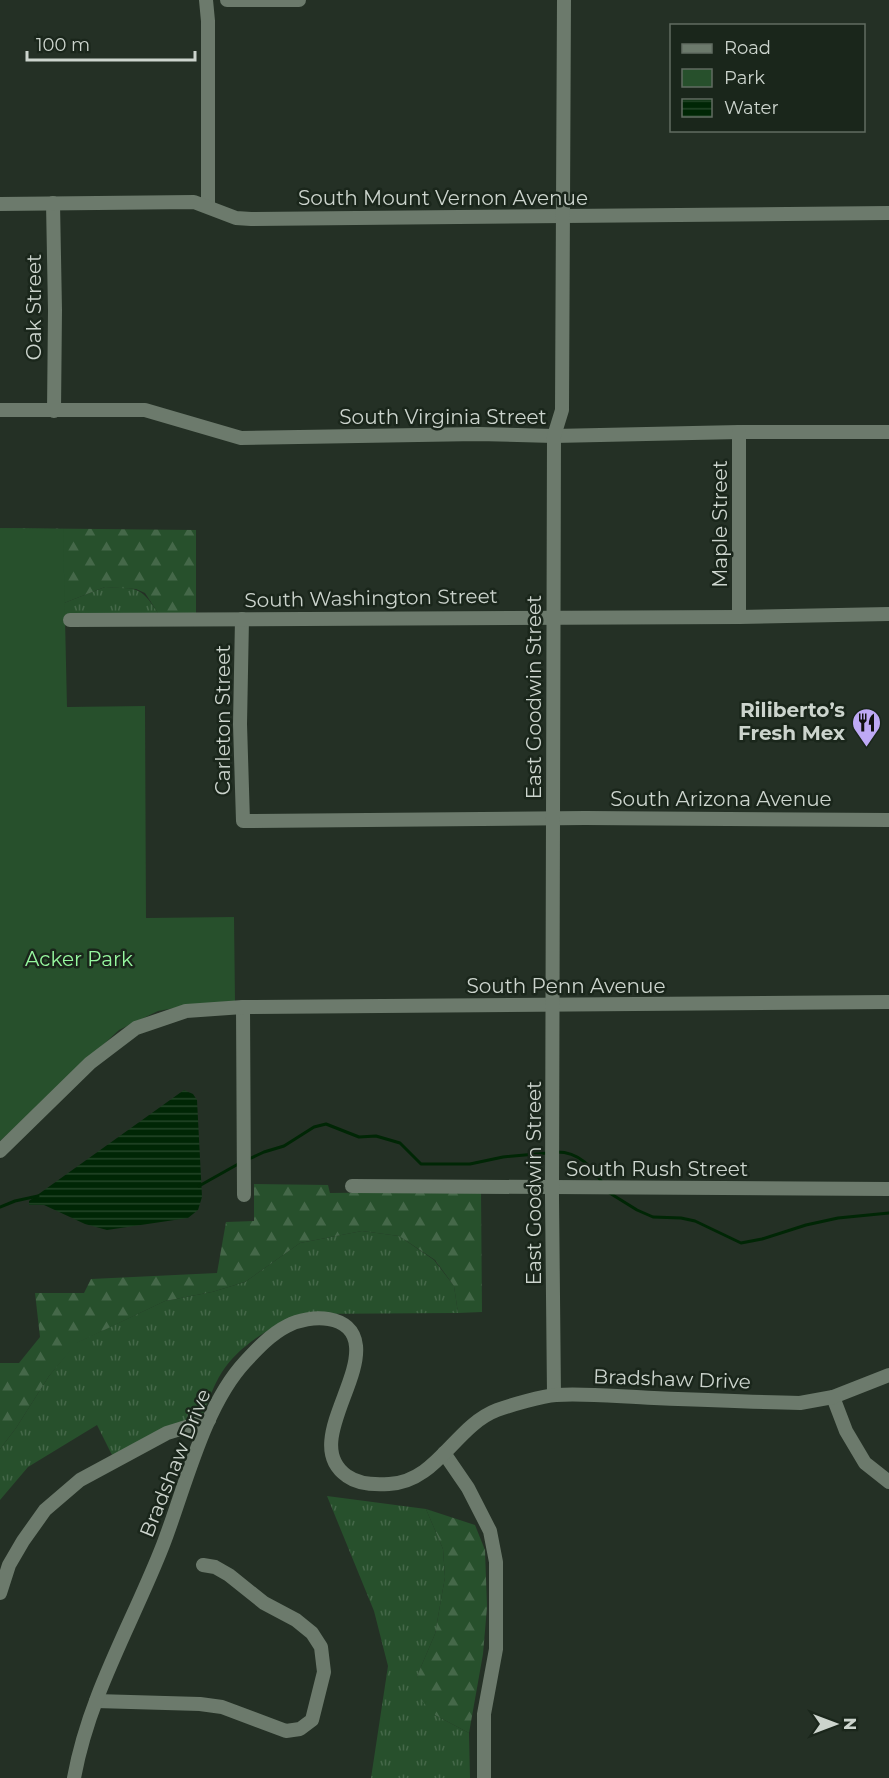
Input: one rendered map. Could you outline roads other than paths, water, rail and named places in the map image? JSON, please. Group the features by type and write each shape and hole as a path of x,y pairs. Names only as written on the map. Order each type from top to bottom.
{"street":[{"path":"206,0 208,206"},
{"path":"227,0 299,0"},
{"name":"East Goodwin Street","path":"554,1395 552,1188 554,436 562,410 564,0"},
{"name":"South Mount Vernon Avenue","path":"0,204 194,202 208,206 218,213 251,219 889,213"},
{"name":"Oak Street","path":"52,203 55,310 54,411"},
{"name":"South Virginia Street","path":"0,410 145,410 241,438 478,434 554,436 889,432"},
{"name":"Maple Street","path":"739,432 739,617"},
{"name":"South Washington Street","path":"70,620 554,616 739,617 889,614"},
{"name":"Carleton Street","path":"242,619 240,724 243,821"},
{"name":"South Arizona Avenue","path":"243,821 889,820"},
{"name":"South Penn Avenue","path":"0,1151 90,1063 136,1028 186,1011 243,1008 889,1002"},
{"path":"243,1008 244,1195"},
{"name":"South Rush Street","path":"352,1186 889,1189"},
{"name":"Bradshaw Drive","path":"74,1778 87,1725 96,1701 162,1547 209,1420 222,1393 238,1371 270,1338 288,1326 309,1319 331,1319 348,1327 356,1342 356,1362 333,1426 330,1452 338,1470 354,1481 390,1485 412,1479 435,1463 472,1424 496,1410 554,1395 800,1403 833,1397 889,1375"},
{"path":"833,1397 846,1431 865,1463 889,1482"},
{"path":"0,1593 9,1565 23,1541 45,1510 80,1480 167,1432 209,1420"},
{"path":"444,1453 468,1488 490,1531 496,1562 496,1649 484,1714 484,1778"},
{"path":"96,1701 200,1704 222,1707 286,1731 300,1730 312,1720 324,1672 321,1647 312,1633 296,1620 264,1603 229,1575 215,1567 203,1565"}],"water":[{"path":"184,1090 193,1094 197,1100 202,1197 198,1210 188,1218 107,1230 85,1224 44,1205 29,1205 29,1201"}],"waterway":[{"path":"249,1159 284,1146 314,1127 326,1124 359,1137 376,1136 400,1143 421,1164 470,1164 503,1157 547,1153"},
{"path":"557,1152 572,1155 584,1162 603,1184"},
{"path":"199,1186 240,1163"},
{"path":"608,1192 653,1217 695,1221 741,1243 838,1218 889,1213"},
{"path":"0,1207 38,1196"}],"place":[{"name":"Riliberto’s Fresh Mex","path":"866,748"}],"park label":[{"name":"Acker Park","path":"79,959"}]}
